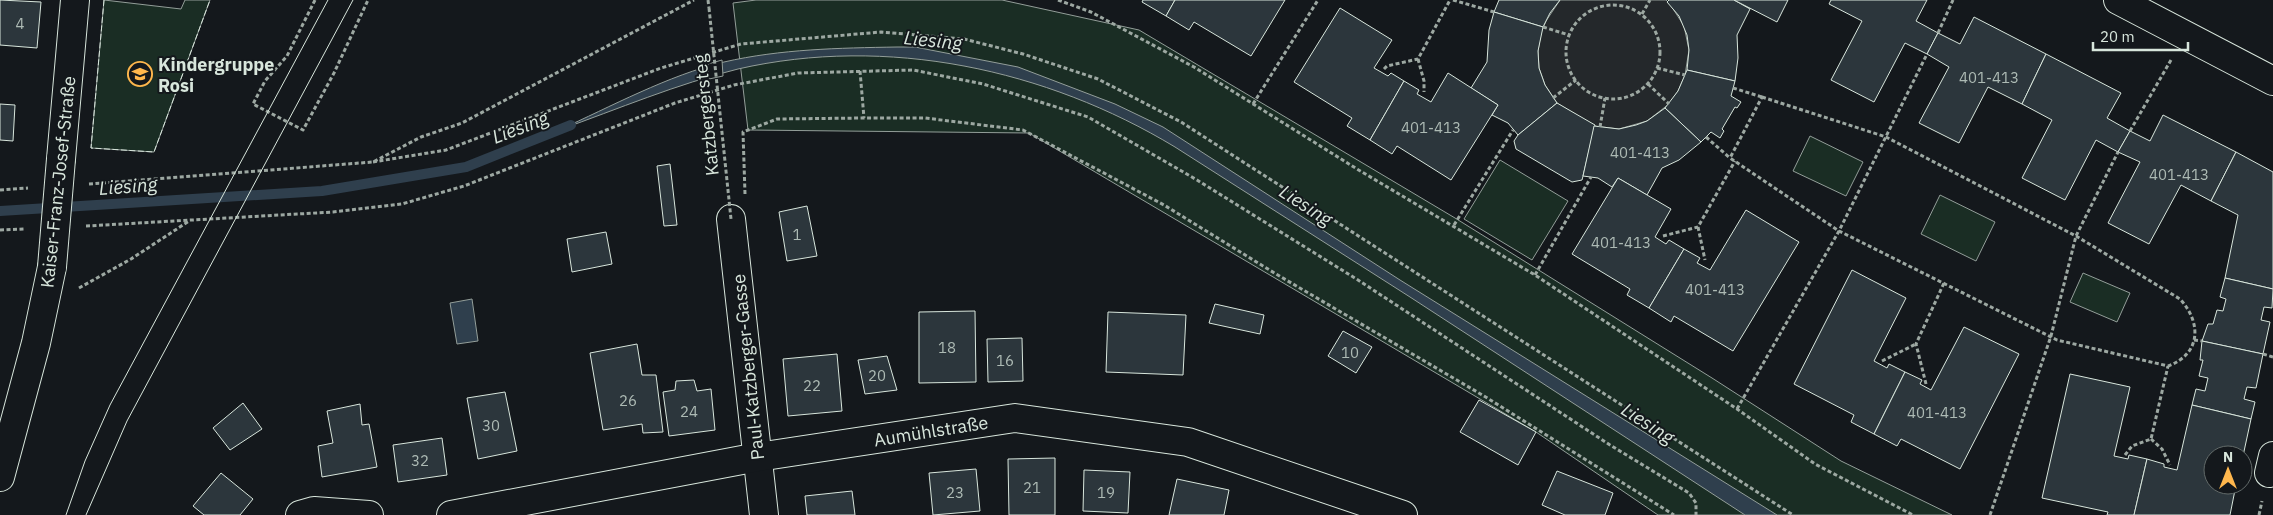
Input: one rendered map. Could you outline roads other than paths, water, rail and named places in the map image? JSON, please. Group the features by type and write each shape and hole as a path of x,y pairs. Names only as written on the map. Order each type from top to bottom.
{"street":[{"name":"Kaiser-Franz-Josef-Straße","path":"0,477 36,343 52,267 75,0"},
{"path":"2118,0 2273,81"},
{"name":"Paul-Katzberger-Gasse","path":"738,209 735,240 764,515"},
{"name":"Aumühlstraße","path":"451,515 758,458 1015,418 1188,442 1386,512"},
{"path":"300,515 314,511 369,515"}],"water":[{"name":"Liesing","path":"915,47 1018,67 1115,104 1163,127 1400,280 1777,515 1745,515 1175,147 1125,120 1073,97 1019,79 964,66 908,58 851,56 794,59 715,75 670,89 559,130 661,83 724,62 788,52"},
{"path":"472,299 478,341 457,344 450,303"}],"waterway":[{"name":"Liesing","path":"0,211 322,191 466,167 571,125"}],"tram line":[{"path":"66,515 85,461 110,405 328,0"},
{"path":"86,515 127,421 353,0"}],"place":[{"name":"Kindergruppe Rosi","path":"140,74"}]}
